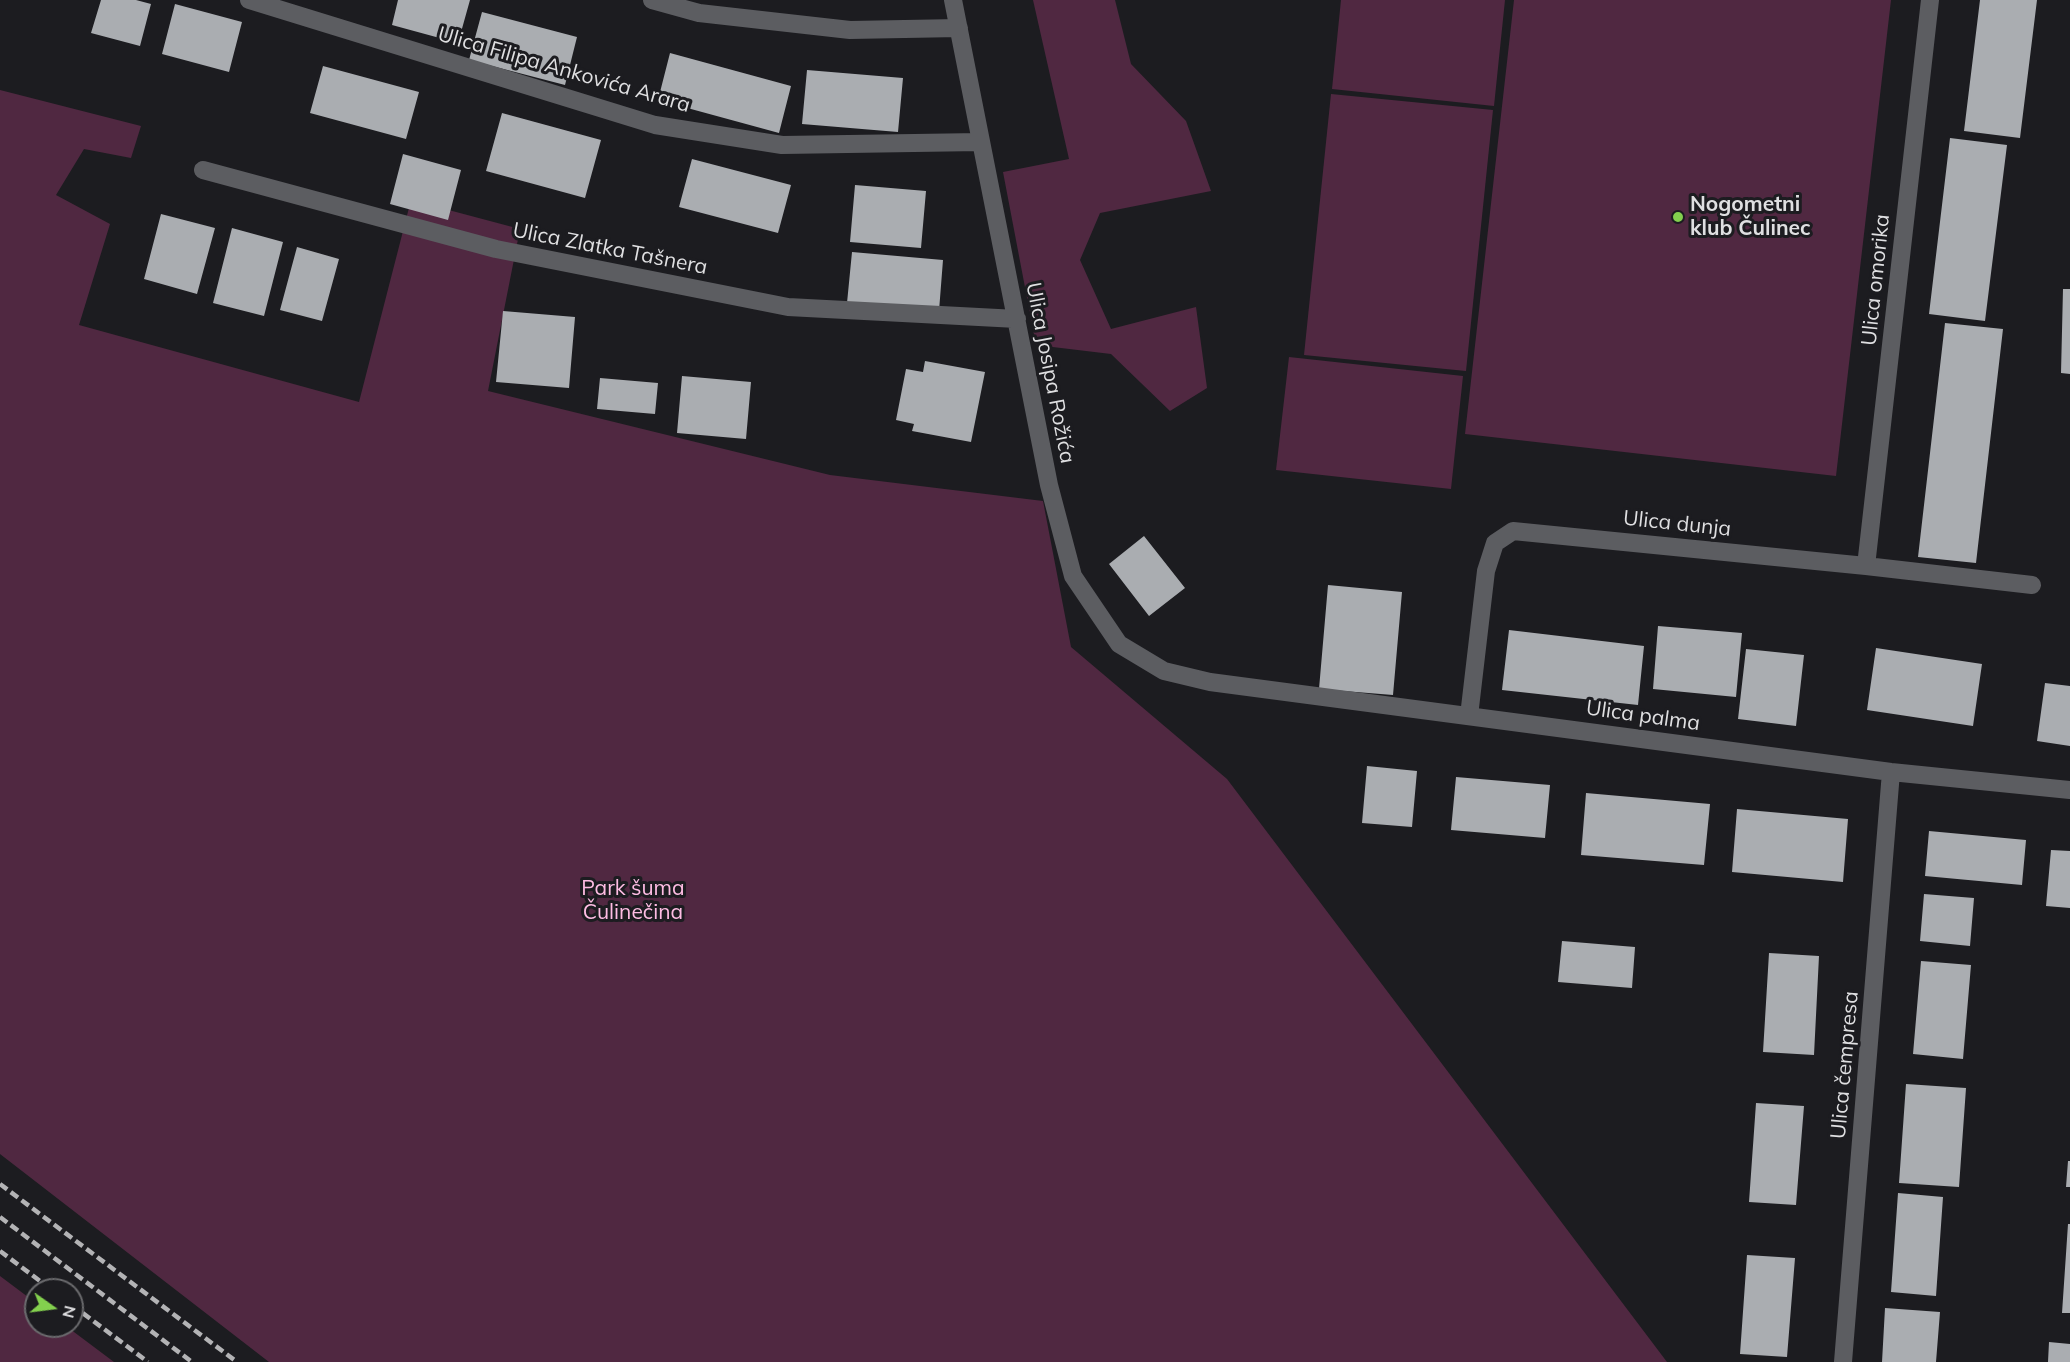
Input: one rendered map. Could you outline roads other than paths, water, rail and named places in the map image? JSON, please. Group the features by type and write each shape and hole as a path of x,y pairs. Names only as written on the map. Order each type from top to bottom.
{"street":[{"name":"Ulica Filipa Ankovića Arara","path":"249,0 655,125 782,145 980,142"},
{"path":"652,0 699,12 850,30 959,28"},
{"name":"Ulica Josipa Rožića","path":"953,0 1049,484 1073,576 1119,644 1164,671 1210,682"},
{"name":"Ulica omorika","path":"1866,566 1930,0"},
{"name":"Ulica Zlatka Tašnera","path":"203,170 496,249 788,308 1017,319"},
{"name":"Ulica dunja","path":"1469,716 1486,571 1494,543 1513,531 2032,585"},
{"name":"Ulica palma","path":"1210,682 1891,772 2070,790"},
{"name":"Ulica čempresa","path":"1843,1362 1891,772"}],"railway":[{"path":"0,1184 237,1362"},
{"path":"0,1217 192,1362"},
{"path":"0,1251 36,1278"},
{"path":"84,1314 148,1362"}],"place":[{"name":"Nogometni klub Čulinec","path":"1678,217"}],"park label":[{"name":"Park šuma Čulinečina","path":"633,901"}]}
